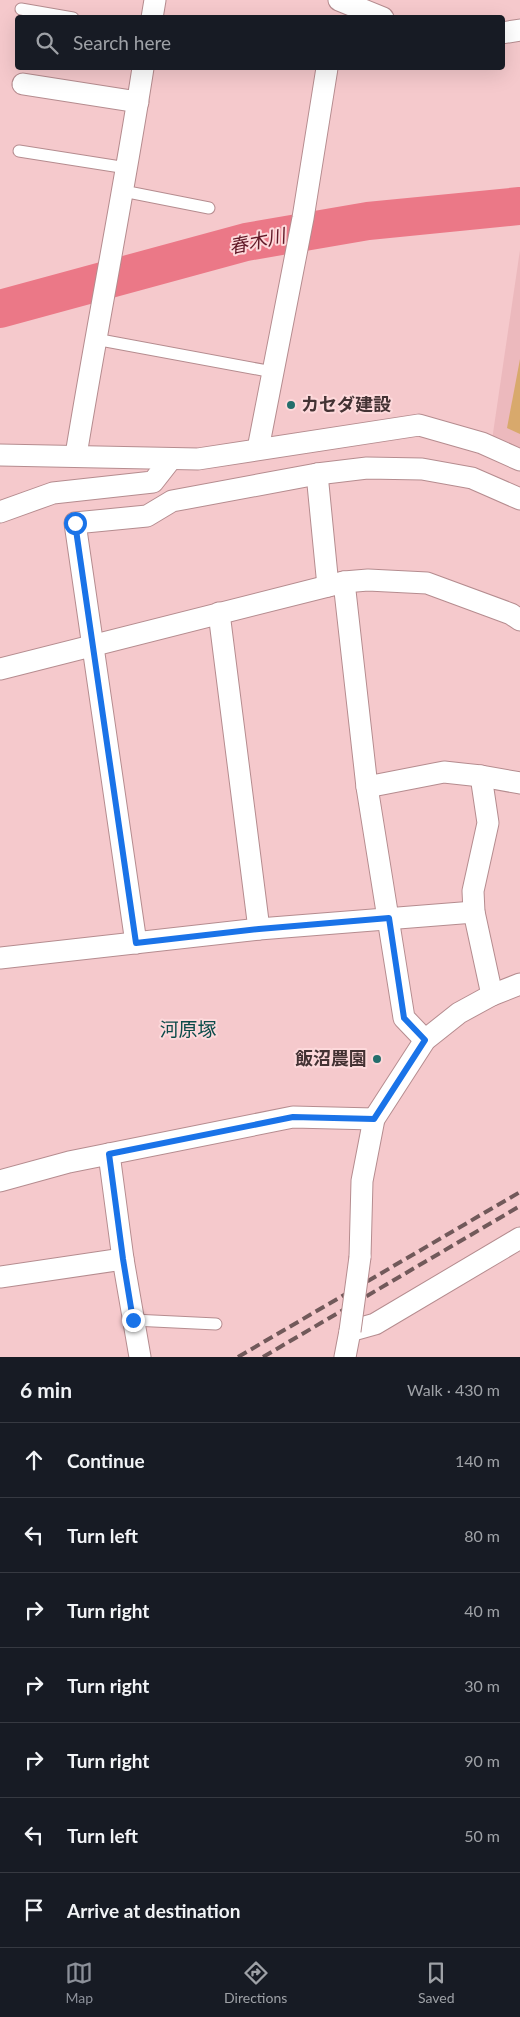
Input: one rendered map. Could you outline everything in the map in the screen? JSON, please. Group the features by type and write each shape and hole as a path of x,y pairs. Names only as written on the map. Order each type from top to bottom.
{"street":[{"path":"152,15 155,0"},
{"path":"341,4 374,15"},
{"path":"505,32 520,30"},
{"path":"76,456 143,70"},
{"path":"258,449 303,218 327,70"},
{"path":"22,84 138,102"},
{"path":"0,455 198,459 419,425 482,443 520,460"},
{"path":"0,512 53,492 153,482 171,458"},
{"path":"136,943 75,523 147,516 172,501 317,474 367,468 422,469 472,478 520,499"},
{"path":"317,474 404,1018 425,1040"},
{"path":"0,669 336,584 368,580 427,583 511,614 520,620"},
{"path":"219,613 259,929"},
{"path":"367,787 444,772 520,783"},
{"path":"481,776 488,823 473,891 474,912 492,995"},
{"path":"0,958 259,929 474,912"},
{"path":"344,1357 350,1330 360,1257 362,1181 374,1119 425,1040 459,1013 492,995 520,984"},
{"path":"0,1181 68,1162 293,1117 374,1119"},
{"path":"109,1154 123,1259 140,1357"},
{"path":"350,1330 375,1324 520,1238"},
{"path":"0,1276 123,1259"}],"lane":[{"path":"21,9 56,15"},
{"path":"18,151 127,168"},
{"path":"123,192 209,208"},
{"path":"95,339 273,372"},
{"path":"133,1320 216,1324"}],"shaded area":[{"path":"520,250 520,450 492,440"},
{"path":"520,359 520,434 507,428"}],"waterway":[{"name":"春木川","path":"0,309 246,242 368,221 520,206"}],"railway":[{"path":"238,1357 520,1192"},
{"path":"263,1357 520,1206"}],"place":[{"name":"カセダ建設","path":"291,405"},
{"name":"飯沼農園","path":"377,1059"}],"district":[{"name":"河原塚","path":"188,1029"}],"route":[{"path":"75,523 136,943 259,929 389,918 404,1018 425,1040 374,1119 293,1117 109,1154 133,1320"}]}
